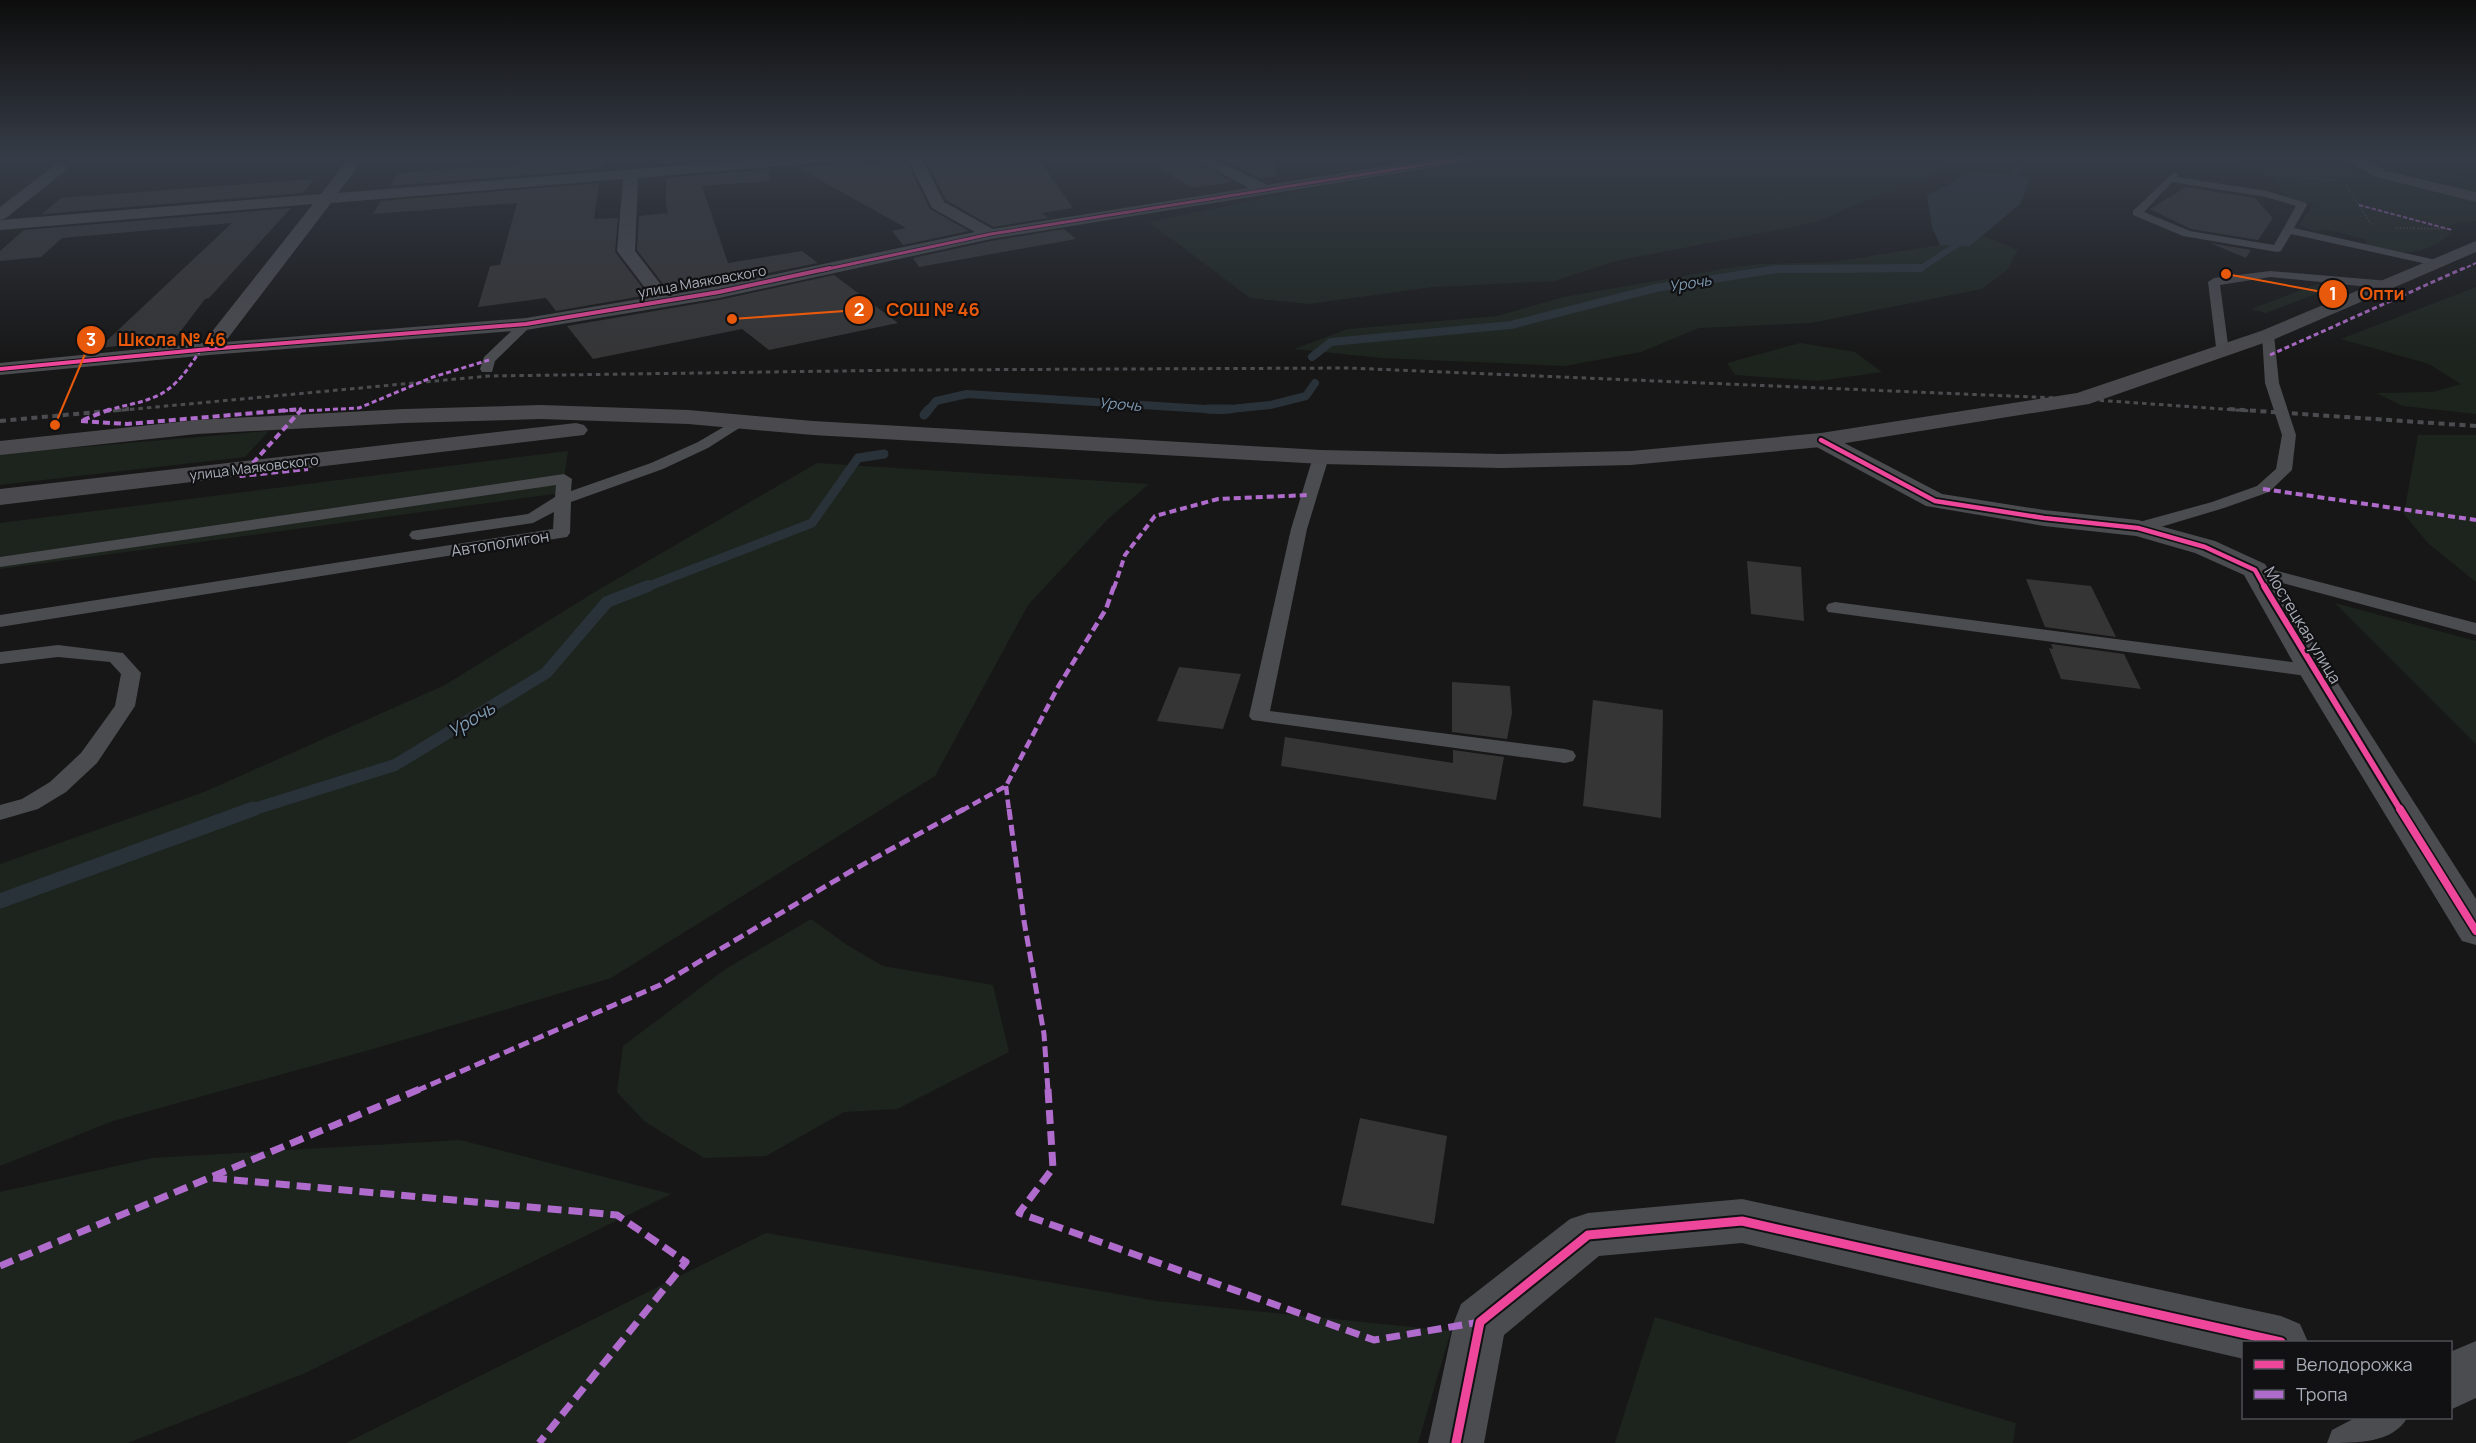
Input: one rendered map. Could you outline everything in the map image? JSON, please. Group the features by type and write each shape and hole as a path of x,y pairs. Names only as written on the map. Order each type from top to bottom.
{"main road":[{"path":"0,448 197,427 404,416 541,412 688,417 1321,457 1501,461 1631,458 1821,440 2081,399 2268,335 2476,246"},
{"path":"385,451 404,416"},
{"name":"улица Маяковского","path":"0,497 575,430 739,422"}],"street":[{"path":"209,349 307,224"},
{"path":"628,224 626,251 664,301"},
{"path":"973,224 991,234"},
{"name":"улица Маяковского","path":"0,369 209,349 526,324 719,292 991,234 1049,224"},
{"name":"Мостецкая улица","path":"1821,440 1935,501 2044,518 2138,528 2205,547 2255,570 2314,671 2476,931"},
{"path":"1456,1443 1480,1322 1588,1236 1742,1221 2277,1341"},
{"path":"2452,1382 2476,1367"}],"lane":[{"path":"2164,224 2187,234 2277,249 2291,224"},
{"path":"2288,230 2436,263"},
{"path":"2222,352 2214,282 2270,274 2389,285"},
{"path":"488,369 489,360 526,324"},
{"path":"2138,528 2218,505 2263,489 2284,470 2289,435 2272,383 2268,335"},
{"path":"418,535 533,519 563,499 657,466 703,445 739,422"},
{"path":"1321,457 1299,529 1259,716 1565,756"},
{"name":"Автополигон","path":"0,562 564,479 561,533 0,621"},
{"path":"2255,570 2476,629"},
{"path":"1836,608 2314,671"},
{"path":"0,658 58,651 116,657 131,673 125,705 89,758 58,787 30,804 0,813"},
{"path":"2344,1443 2388,1419"}],"path":[{"path":"2371,224 2389,253"}],"shaded area":[{"path":"1152,224 1805,224 1616,261 1554,281 1433,287 1309,304 1250,298"},
{"path":"1932,224 1996,224 1970,246 1940,245"},
{"path":"2453,224 2444,229 2451,233 2441,241 2431,247 2411,252 2390,251 2367,244 2365,239 2329,230 2313,231 2299,225"},
{"path":"1981,235 2018,250 2007,270 1982,289 1811,323 1699,328 1641,352 1565,366 1381,358 1294,349 1348,329 1497,316 1564,297 1759,264 1833,262 1940,245 1970,246"},
{"path":"2317,284 2332,288 2266,313 2251,309"},
{"path":"2476,287 2476,414 2403,406 2376,393 2433,392 2461,384 2429,364 2341,339"},
{"path":"1800,343 1855,352 1882,372 1818,381 1735,375 1727,363"},
{"path":"269,431 245,457 0,485 0,454"},
{"path":"2418,435 2476,435 2476,582 2428,543 2404,514"},
{"path":"568,451 562,493 0,569 0,523"},
{"path":"817,463 1149,484 1108,519 1028,605 935,776 611,978 380,1047 113,1121 0,1166 0,864 204,792 445,685 598,590"},
{"path":"2335,603 2476,641 2476,744"},
{"path":"811,919 847,945 883,966 993,985 1009,1052 897,1109 844,1112 766,1156 704,1158 644,1121 617,1092 623,1046 724,970"},
{"path":"460,1140 671,1194 303,1374 128,1443 0,1443 0,1192 152,1158"},
{"path":"766,1233 1157,1301 1451,1331 1418,1443 346,1443"},
{"path":"1655,1317 2016,1423 2013,1443 1615,1443"}],"building":[{"path":"93,224 217,224 62,238 41,257 0,261 0,251 24,230"},
{"path":"231,224 276,224 209,298 205,299 174,340 99,348"},
{"path":"511,224 617,224 615,252 648,295 556,311 546,298 478,307 490,266 500,265"},
{"path":"639,224 715,224 728,263 802,251 818,263 670,293 637,250"},
{"path":"899,224 957,224 969,231 903,245 892,231 906,228"},
{"path":"988,224 1009,224 993,227"},
{"path":"2181,224 2269,224 2258,240 2191,229"},
{"path":"1064,229 1076,239 919,267 913,258 991,241"},
{"path":"2210,243 2251,250 2246,258"},
{"path":"834,275 898,323 769,350 742,329 593,359 567,326 719,300"},
{"path":"1747,561 1801,567 1804,621 1751,614"},
{"path":"2026,579 2091,586 2116,637 2045,627"},
{"path":"2051,644 2124,654 2141,689 2061,679 2049,648 2053,649"},
{"path":"1179,667 1241,674 1223,729 1157,721"},
{"path":"1452,682 1510,686 1512,713 1507,739 1452,732"},
{"path":"1593,700 1663,710 1661,818 1583,806"},
{"path":"1285,737 1453,763 1453,750 1504,757 1496,800 1281,766"},
{"path":"1360,1118 1447,1136 1434,1224 1341,1205"}],"waterway":[{"name":"Урочь","path":"1771,270 1920,269 1970,236"},
{"name":"Урочь","path":"1312,357 1331,342 1511,325 1656,288 1777,269 1921,268"},
{"name":"Урочь","path":"928,411 936,401 967,394 1221,410 1270,405 1306,396 1315,383"},
{"name":"Урочь","path":"924,415 929,409"},
{"name":"Урочь","path":"1207,409 1230,409"},
{"name":"Урочь","path":"644,588 812,523 858,458 884,454"},
{"name":"Урочь","path":"248,811 395,765 546,673 607,602 648,586"},
{"name":"Урочь","path":"0,901 253,809"}],"railway":[{"path":"113,411 489,376 909,370 1349,368 2081,399 2251,411"},
{"path":"0,421 129,409"},
{"path":"2229,409 2476,426"}],"marked path":[{"path":"2431,224 2452,230"},
{"path":"2270,355 2476,263"},
{"path":"83,420 111,409 154,398 166,391 185,374 201,349"},
{"path":"308,469 241,476 302,409 359,408 433,377 489,360"},
{"path":"81,421 127,424 302,409"},
{"path":"2263,489 2476,520"},
{"path":"0,1266 384,1105 660,985 853,870 1006,786 1058,687 1106,609 1125,555 1155,516 1218,499 1309,495"},
{"path":"1006,786 1024,921 1044,1034 1053,1168 1019,1213 1374,1340 1480,1322"},
{"path":"213,1178 617,1215 686,1262 539,1443"}],"cycle path":[{"path":"0,369 209,349 526,324 719,292 991,234 1051,224"},
{"path":"1821,440 1935,501 2044,518 2138,528 2205,547 2255,570 2314,671 2476,931"},
{"path":"1456,1443 1480,1322 1588,1235 1742,1221 2277,1341"}],"place":[{"name":"Опти","path":"2226,274"},
{"name":"СОШ № 46","path":"732,319"},
{"name":"Школа № 46","path":"55,425"}]}
